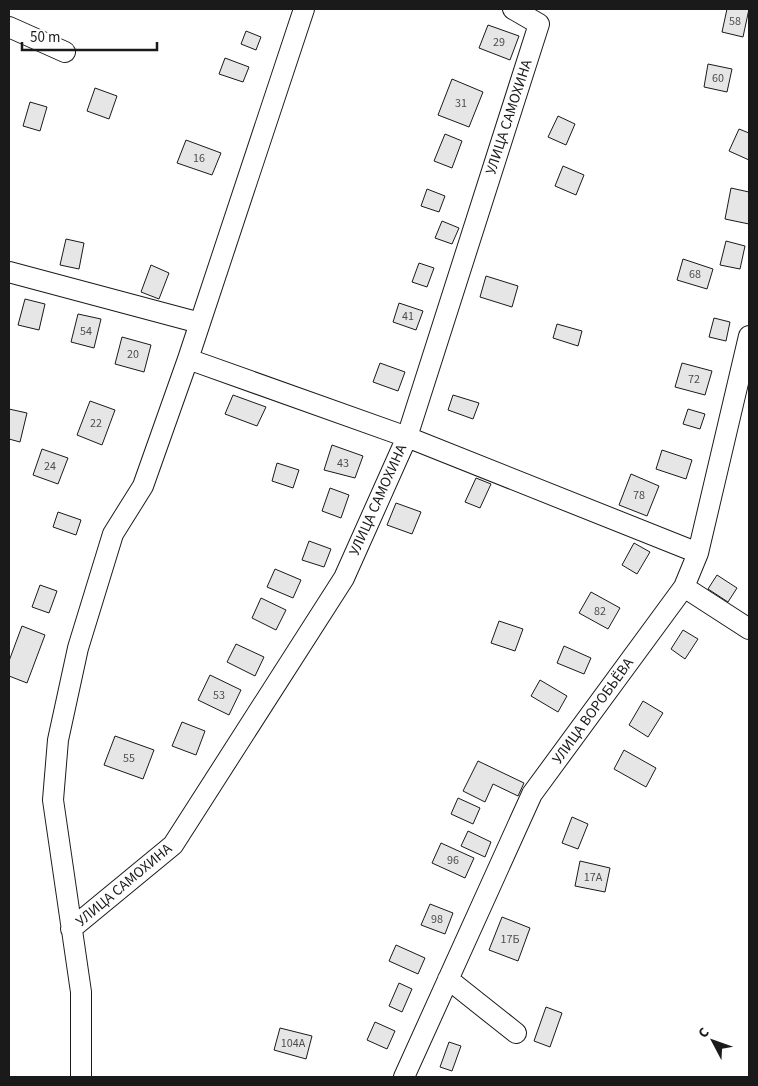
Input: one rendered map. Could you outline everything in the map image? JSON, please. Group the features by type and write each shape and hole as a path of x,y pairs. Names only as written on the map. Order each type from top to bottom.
{"street":[{"name":"УЛИЦА САМОХИНА","path":"81,1077 81,992 53,800 58,740 78,648 113,534 143,486 188,359 304,9"},
{"name":"УЛИЦА САМОХИНА","path":"71,929 173,845 344,578 407,437 539,24 513,9"},
{"path":"9,28 65,52"},
{"path":"9,272 200,323"},
{"name":"УЛИЦА ВОРОБЬЁВА","path":"404,1077 532,794 684,587 698,552 749,336"},
{"path":"188,359 407,437 698,552"},
{"path":"684,587 749,629"},
{"path":"448,979 516,1033"}],"building":[{"path":"727,9 749,9 743,37 722,32"},
{"path":"488,25 519,36 510,60 479,48"},
{"path":"246,31 261,37 256,50 241,44"},
{"path":"225,58 249,67 243,82 219,74"},
{"path":"708,64 732,69 727,92 704,87"},
{"path":"452,79 483,92 469,127 438,115"},
{"path":"95,88 117,96 109,119 87,111"},
{"path":"30,102 47,107 40,131 23,126"},
{"path":"558,116 575,124 566,145 548,137"},
{"path":"739,129 749,133 749,160 729,151"},
{"path":"445,134 462,141 452,168 434,161"},
{"path":"186,140 221,153 212,175 177,163"},
{"path":"563,166 584,175 576,195 555,186"},
{"path":"731,188 749,192 749,224 725,219"},
{"path":"427,189 445,196 439,212 421,206"},
{"path":"442,221 459,228 452,244 435,238"},
{"path":"66,239 84,243 79,269 60,265"},
{"path":"726,241 745,246 740,269 720,265"},
{"path":"683,259 713,269 707,289 677,280"},
{"path":"419,263 434,268 427,287 412,282"},
{"path":"151,265 169,273 159,299 141,292"},
{"path":"486,276 518,286 512,307 480,297"},
{"path":"25,299 45,304 39,330 18,325"},
{"path":"399,303 423,311 416,330 393,322"},
{"path":"78,314 101,319 94,348 71,342"},
{"path":"714,318 730,322 726,341 709,337"},
{"path":"557,324 582,331 578,346 553,338"},
{"path":"122,337 151,345 144,372 115,364"},
{"path":"380,363 405,372 398,391 373,382"},
{"path":"682,363 712,371 705,395 675,387"},
{"path":"233,395 266,407 257,426 225,414"},
{"path":"453,395 479,403 473,419 448,410"},
{"path":"90,401 115,410 102,445 77,435"},
{"path":"9,409 27,413 20,442 9,439"},
{"path":"688,409 705,414 700,429 683,424"},
{"path":"332,445 363,456 355,478 324,470"},
{"path":"42,449 68,458 58,484 33,475"},
{"path":"662,450 692,460 686,479 656,469"},
{"path":"277,463 299,470 293,488 272,481"},
{"path":"631,474 659,486 647,516 619,505"},
{"path":"476,478 491,484 480,508 465,502"},
{"path":"330,488 349,495 341,518 322,511"},
{"path":"396,503 421,512 412,534 387,525"},
{"path":"58,512 81,520 76,535 53,527"},
{"path":"309,541 331,549 324,567 302,560"},
{"path":"634,543 650,552 637,574 622,565"},
{"path":"275,569 301,580 293,598 267,587"},
{"path":"717,575 737,588 728,602 708,589"},
{"path":"40,585 57,591 49,613 32,607"},
{"path":"591,592 620,608 608,629 579,613"},
{"path":"261,598 286,610 276,630 252,618"},
{"path":"499,621 523,629 515,651 491,643"},
{"path":"22,626 45,635 27,683 9,676 9,661"},
{"path":"683,630 698,639 685,659 671,649"},
{"path":"236,644 264,657 255,676 227,662"},
{"path":"564,646 591,658 584,674 557,663"},
{"path":"210,675 241,690 229,715 198,700"},
{"path":"540,680 567,696 558,712 531,696"},
{"path":"643,701 663,713 648,737 629,725"},
{"path":"182,722 205,731 196,755 172,746"},
{"path":"115,736 154,750 143,779 104,765"},
{"path":"624,750 656,768 646,787 614,769"},
{"path":"478,761 524,783 518,796 493,784 485,802 463,791"},
{"path":"458,798 480,808 473,824 451,814"},
{"path":"572,817 588,824 578,849 562,843"},
{"path":"468,831 491,842 485,857 461,846"},
{"path":"441,843 474,858 465,878 432,863"},
{"path":"580,861 610,868 605,892 575,886"},
{"path":"430,904 453,913 445,934 421,925"},
{"path":"502,917 530,928 518,961 489,950"},
{"path":"396,945 425,958 418,974 389,961"},
{"path":"399,983 412,989 402,1012 389,1006"},
{"path":"546,1007 562,1013 550,1047 534,1041"},
{"path":"375,1022 395,1031 387,1049 367,1040"},
{"path":"280,1028 312,1036 306,1059 274,1050"},
{"path":"449,1042 461,1046 452,1071 440,1067"}]}
